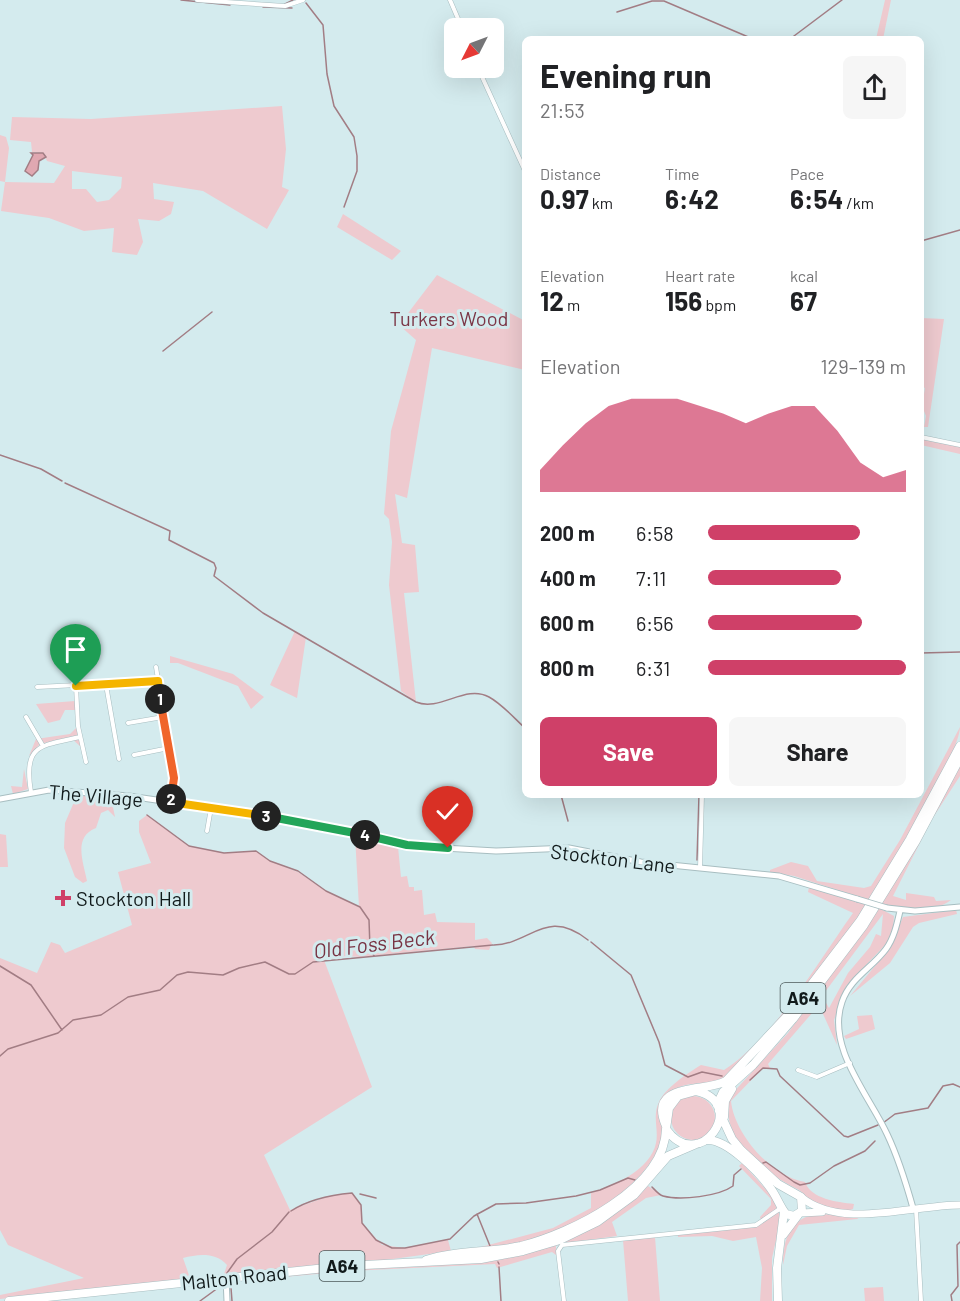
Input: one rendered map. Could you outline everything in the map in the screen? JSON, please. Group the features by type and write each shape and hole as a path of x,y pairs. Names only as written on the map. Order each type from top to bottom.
{"highway":[{"name":"A64","path":"559,1241 630,1190 661,1152 666,1127 663,1110 671,1096 686,1088 709,1088 726,1081 770,1036 823,972 878,893 960,746"},
{"name":"A64","path":"718,1108 723,1092 738,1080 793,1019 864,925 916,841 960,758"},
{"path":"724,1121 724,1101 738,1080"},
{"path":"782,1236 799,1214 804,1207 801,1197 777,1184 741,1150 732,1139 718,1108 701,1092 686,1092 672,1103 666,1127 677,1140 692,1146 707,1140 719,1141 765,1181 782,1209 792,1216 799,1214"},
{"path":"707,1140 718,1127 718,1108"},
{"name":"A64","path":"559,1241 614,1211 639,1190 668,1156 692,1146 715,1144 738,1156"},
{"path":"778,1301 777,1268 782,1236 782,1209 784,1197 792,1193"},
{"name":"Malton Road","path":"9,1301 226,1278 424,1261 437,1257 559,1241"}],"main road":[{"path":"801,1197 825,1212"},
{"path":"799,1214 865,1213 960,1205"}],"street":[{"path":"197,0 285,6 303,0"},
{"path":"450,0 458,18"},
{"path":"483,78 522,164"},
{"path":"924,438 960,445"},
{"path":"156,667 174,778 170,802"},
{"path":"37,687 158,681"},
{"path":"106,685 119,759"},
{"path":"76,686 80,736 86,762"},
{"path":"26,717 43,746"},
{"path":"128,723 163,717"},
{"path":"31,792 29,763 43,746 80,736"},
{"path":"134,755 169,748"},
{"name":"The Village","path":"0,799 31,792 74,791 264,816"},
{"path":"700,868 702,798"},
{"path":"207,831 211,808"},
{"name":"Stockton Lane","path":"264,816 426,847 488,851 569,848 622,860 779,876 900,910 960,906"},
{"path":"900,910 890,943 851,984 842,1000 839,1033 850,1063 882,1123 914,1208 921,1301"},
{"path":"798,1070 817,1077 850,1063"},
{"name":"Malton Road","path":"559,1241 567,1244 756,1225 782,1209"},
{"path":"559,1241 564,1301"},
{"path":"226,1278 227,1301"}],"green space":[{"path":"885,0 891,0 884,36 877,36"},
{"path":"282,106 286,149 282,187 289,190 267,229 203,191 153,183 154,199 174,202 171,214 159,221 138,219 143,242 137,255 112,252 114,228 84,231 49,218 1,211 5,182 54,183 65,166 47,161 43,153 32,152 31,142 10,140 12,117 91,119","holes":["72,171 122,177 121,188 109,200 97,202 86,189 72,189"]},
{"path":"0,135 6,137 9,148 5,182 0,181"},
{"path":"343,214 401,251 392,260 337,227"},
{"name":"Turkers Wood","path":"437,275 522,319 522,369 432,348 407,498 395,494 402,543 415,545 419,592 404,593 416,702 401,691 389,585 392,542 389,519 384,514 391,431 416,340 399,325"},
{"path":"924,318 944,319 928,427 924,427"},
{"path":"924,440 960,447 960,454 924,446"},
{"path":"295,631 306,637 297,698 270,685"},
{"path":"170,656 233,674 264,697 251,709 238,686 178,663 170,663"},
{"path":"75,701 75,710 65,710 60,720 48,723 36,704"},
{"path":"77,727 82,748 70,737 40,744 29,756 36,739 70,734"},
{"path":"960,727 957,741 936,786 869,900 794,876 770,872 770,870 791,862 808,866 817,881 864,888 871,886 900,840"},
{"path":"960,763 960,776 932,819 893,896 906,900 906,893 934,897 936,901 951,900 926,909 880,903"},
{"path":"24,769 28,789 13,794 11,786 22,787"},
{"path":"77,795 126,801 112,802 115,817 108,810 101,813 96,828 84,837 81,850 87,881 83,883 75,877 64,848 65,823"},
{"path":"147,815 189,846 224,853 256,851 270,861 298,872 326,891 359,907 355,836 398,847 401,877 407,876 409,887 414,887 414,891 422,890 424,915 435,913 437,922 475,923 475,940 487,938 492,943 489,950 475,949 474,946 359,957 346,956 324,960 372,1087 264,1155 290,1210 329,1196 352,1193 361,1205 362,1223 382,1245 405,1248 448,1240 451,1251 378,1261 224,1274 227,1265 223,1261 207,1255 195,1256 183,1258 190,1278 0,1299 0,1295 84,1278 8,1245 0,1230 0,958 37,973 51,942 60,945 65,953 132,925 118,872 151,863 139,832 139,821"},
{"path":"0,834 6,835 8,867 0,867"},
{"path":"809,887 868,904 813,982 725,1080 681,1086 669,1094 662,1106 660,1146 635,1181 601,1208 562,1229 514,1245 466,1251 553,1228 591,1208 591,1193 630,1176 647,1161 656,1143 657,1107 666,1091 701,1065 724,1070 743,1056 795,998 853,913 808,892"},
{"path":"879,908 894,916 893,930 887,943 846,986 834,1020 837,1045 819,1005 768,1064 770,1068 763,1068 731,1101 739,1126 756,1152 767,1163 792,1178 805,1182 808,1188 819,1196 854,1204 853,1209 830,1209 809,1200 801,1191 772,1174 748,1154 731,1128 728,1113 729,1097 788,1033","holes":["883,914 881,936 876,934 870,947 848,973 829,1008 822,996"]},
{"path":"956,910 957,914 919,923 913,927 890,963 850,996 890,948 903,917"},
{"path":"872,1015 875,1029 846,1039 844,1036 859,1029 857,1016"},
{"path":"693,1096 702,1097 709,1102 714,1109 714,1127 709,1134 702,1139 693,1140 684,1139 677,1134 672,1127 671,1118 672,1109 677,1102 684,1097"},
{"path":"742,1163 771,1195 781,1218 772,1258 772,1301 760,1301 762,1268 756,1237 733,1241 712,1236 678,1237 678,1235 762,1224 760,1217 771,1205 771,1199 739,1166"},
{"path":"648,1186 661,1195 646,1198 612,1222 617,1236 560,1244 556,1246 556,1255 552,1252 497,1268 495,1264 350,1271 229,1282 228,1279 501,1259 631,1201"},
{"path":"819,1214 862,1216 857,1219 799,1225 787,1246 783,1265 785,1246 790,1231 801,1220"},
{"path":"655,1237 660,1301 628,1301 623,1240"},
{"path":"883,1287 884,1301 865,1301 864,1288"}],"shaded area":[{"path":"31,153 43,153 46,157 39,161 38,170 32,176 25,171 33,155"}],"waterway":[{"path":"181,0 230,5"},
{"path":"285,4 293,0"},
{"path":"794,36 842,0"},
{"path":"617,12 652,1 664,1 746,36"},
{"path":"306,3 323,25 327,74 334,106 354,137 357,171 344,207"},
{"path":"263,7 292,8"},
{"path":"924,240 960,230"},
{"path":"163,351 212,312"},
{"path":"0,455 41,469 62,481"},
{"path":"65,483 170,531 169,540 214,563 216,568 214,576 263,613 416,702 434,704 471,694 480,694 499,703 522,725"},
{"path":"924,653 960,652"},
{"path":"562,798 568,821"},
{"path":"697,860 699,798"},
{"path":"147,815 189,846 224,853 256,851 270,861 298,871 326,891 360,907 369,920 370,948 374,956"},
{"name":"Old Foss Beck","path":"494,945 507,943 550,927 561,927 573,931 588,940"},
{"name":"Old Foss Beck","path":"591,942 631,975 659,1042 665,1065 688,1077 702,1072 722,1076"},
{"name":"Old Foss Beck","path":"0,1056 8,1049 58,1033 73,1020 101,1015 128,997 160,990 177,975 188,972 223,975 239,968 265,962 289,974 295,974 313,962 493,945"},
{"path":"0,966 31,985 62,1030"},
{"name":"Old Foss Beck","path":"750,1080 763,1068 777,1069 780,1076 844,1136 848,1137 878,1125"},
{"name":"Old Foss Beck","path":"883,1123 895,1114 928,1108 943,1086 953,1084 960,1087"},
{"path":"763,1163 766,1162 800,1185 810,1183 834,1166 865,1151 875,1141"},
{"path":"652,1187 662,1195 671,1197 689,1198 709,1195 733,1186 734,1175 741,1169"},
{"path":"291,1211 320,1198 352,1193 361,1205 362,1223 376,1240 392,1248 405,1248 450,1239 474,1216 496,1204 526,1203 576,1196 600,1190 628,1178 635,1180"},
{"path":"360,1194 376,1198"},
{"path":"227,1273 237,1259 272,1232 289,1212"},
{"path":"477,1214 490,1246"},
{"path":"952,1301 951,1295 958,1286 957,1245 960,1242"},
{"path":"499,1267 501,1301"},
{"path":"200,1301 222,1285"},
{"path":"231,1288 232,1301"}],"place":[{"name":"Stockton Hall","path":"63,898"}],"route":[{"path":"76,686 158,681 174,778 170,802 286,819 351,831 407,845 448,848"}]}
